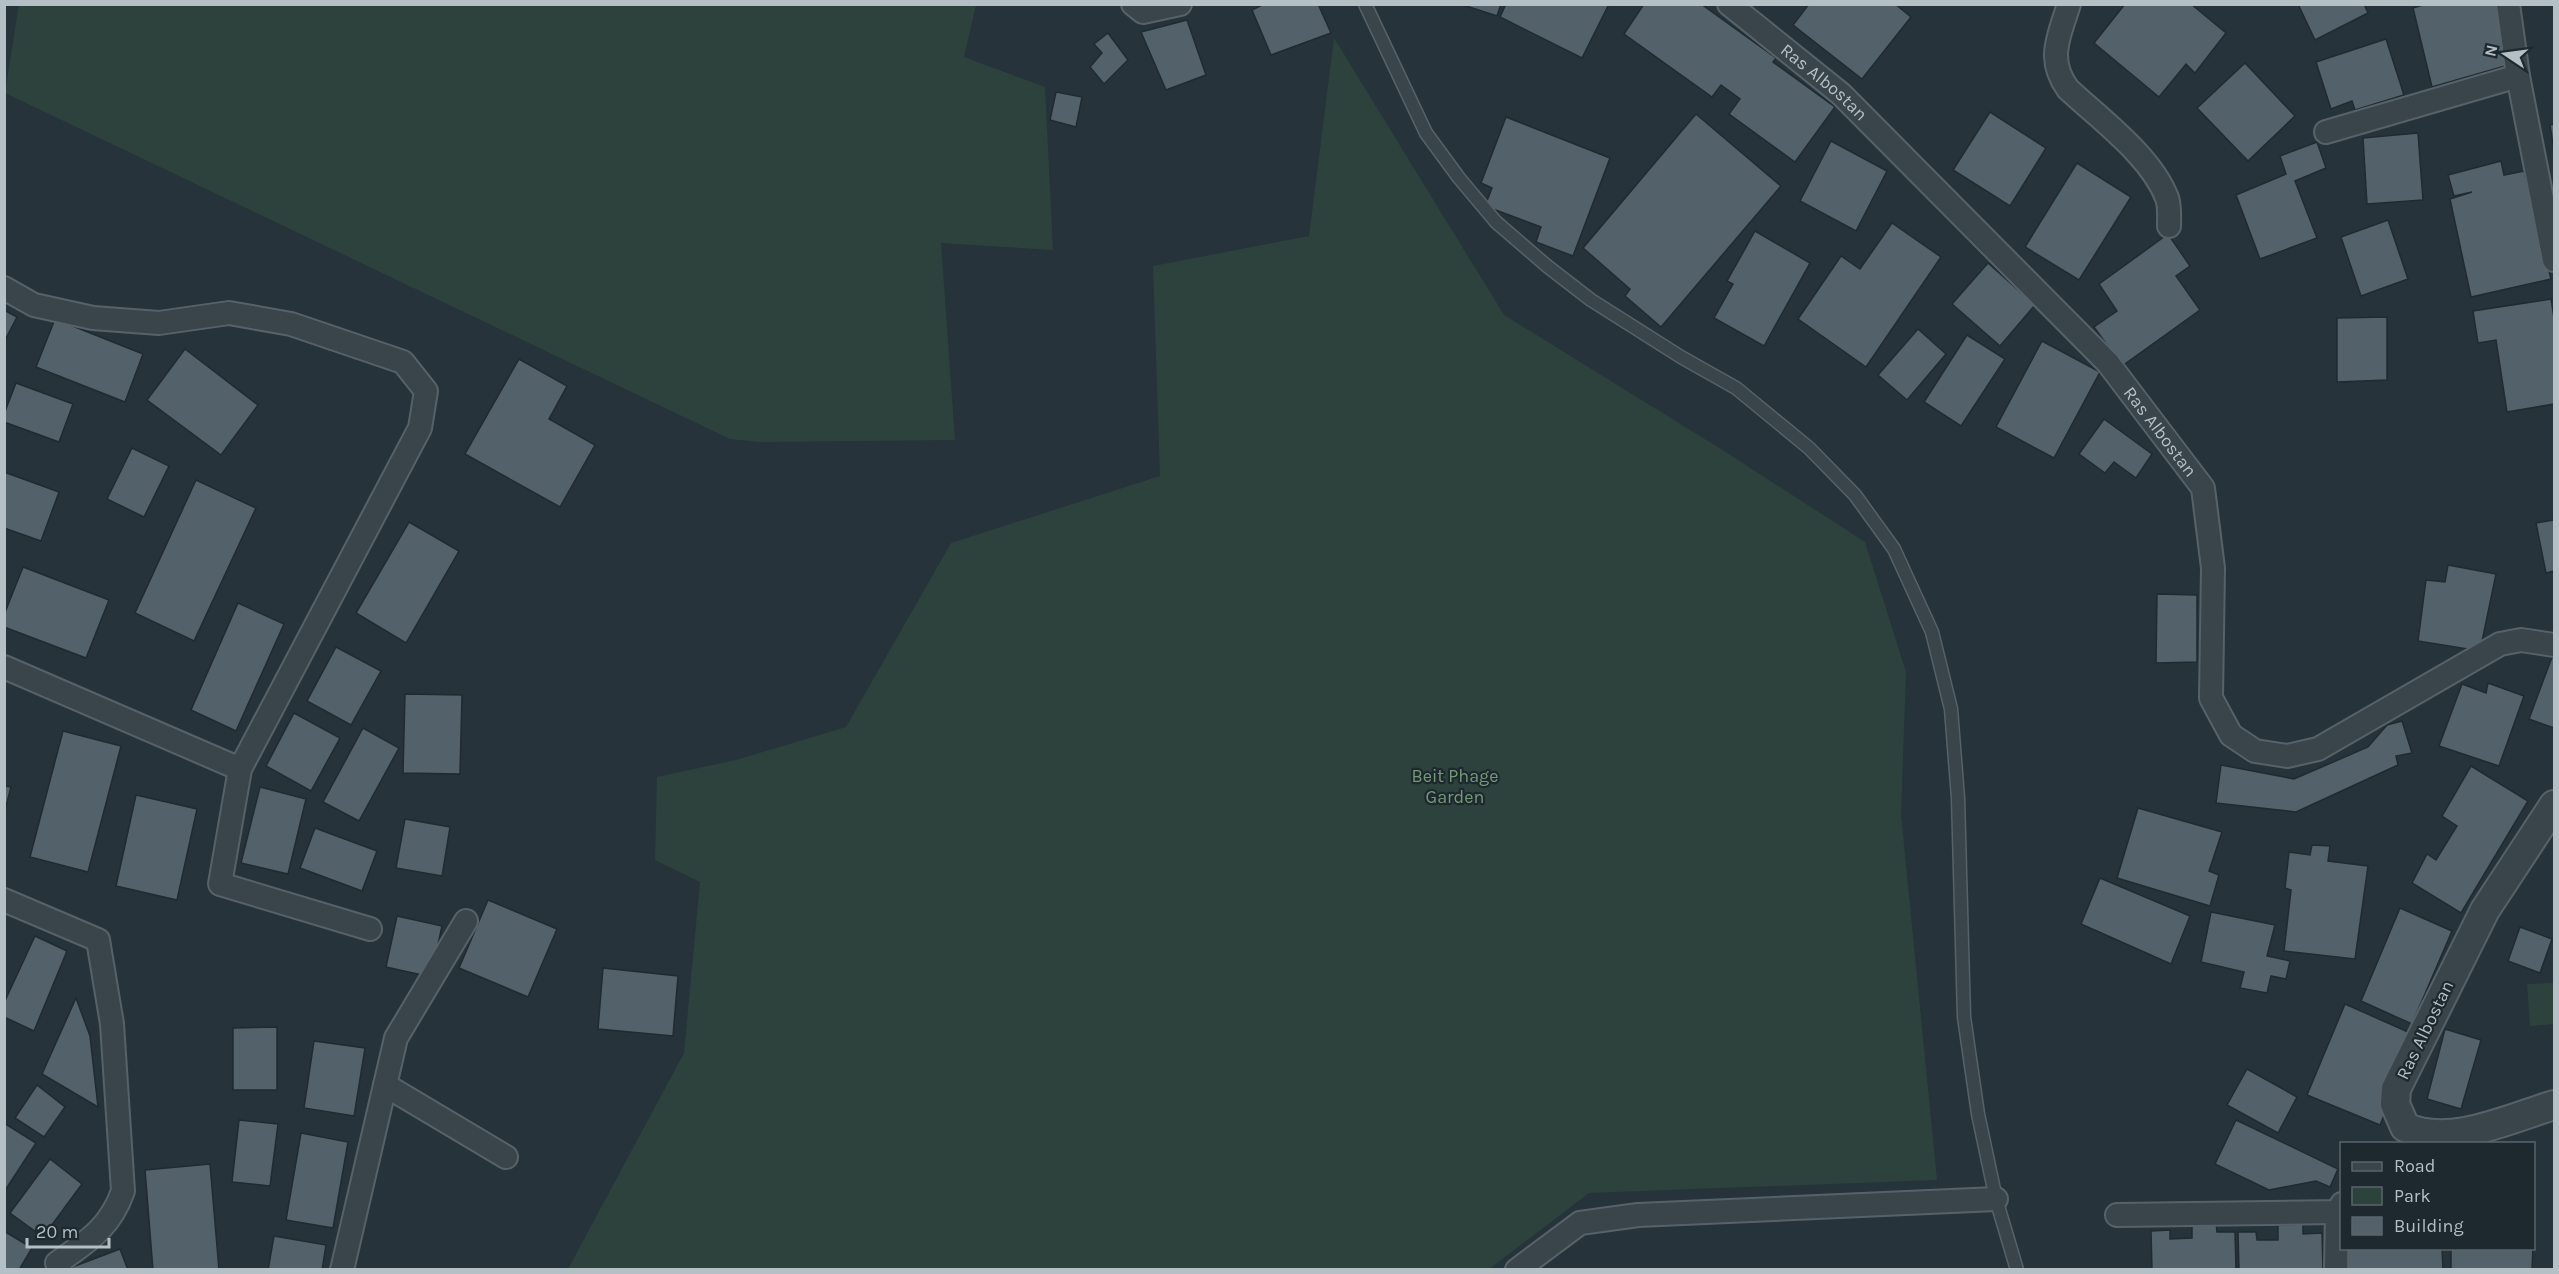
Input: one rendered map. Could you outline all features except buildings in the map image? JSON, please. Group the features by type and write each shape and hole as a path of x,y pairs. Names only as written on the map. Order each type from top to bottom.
{"street":[{"path":"1133,4 1143,12 1180,4"},
{"name":"Ras Albostan","path":"1730,4 1841,94 2108,363 2203,488 2213,568 2211,698 2231,735 2255,751 2287,756 2318,749 2500,645 2521,640 2554,645"},
{"path":"2069,4 2056,48 2055,59 2061,80 2157,176 2168,201 2169,226"},
{"path":"2508,4 2518,76 2554,260"},
{"path":"2326,132 2518,76"},
{"path":"4,288 34,305 93,318 159,322 230,313 291,324 403,362 426,391 420,428 240,769 220,884 370,928"},
{"path":"4,667 240,769"},
{"name":"Ras Albostan","path":"2554,805 2485,910 2396,1089 2395,1104 2407,1138 2458,1134 2554,1105"},
{"path":"4,900 98,940 112,1024 123,1191 116,1211 100,1232 57,1263 60,1269"},
{"path":"342,1269 396,1038 466,921"},
{"path":"385,1085 506,1157"},
{"path":"1517,1269 1580,1222 1638,1215 1996,1199"},
{"path":"2117,1215 2339,1208 2336,1269"}],"lane":[{"path":"1365,4 1426,133 1459,178 1496,222 1591,300 1681,357 1736,388 1809,448 1855,495 1894,549 1932,632 1951,709 1958,798 1964,1017 1978,1114 1996,1199 2017,1269"}],"green space":[{"path":"19,4 976,5 964,57 1045,87 1053,250 941,243 955,440 759,442 730,439 5,93"},
{"name":"Beit Phage Garden","path":"1334,38 1504,315 1724,451 1865,542 1906,672 1901,814 1937,1180 1589,1193 1489,1269 568,1269 684,1053 700,882 655,860 657,777 736,760 846,727 951,543 1160,476 1153,266 1309,236"},
{"path":"2554,983 2554,1024 2530,1026 2527,984"}]}
